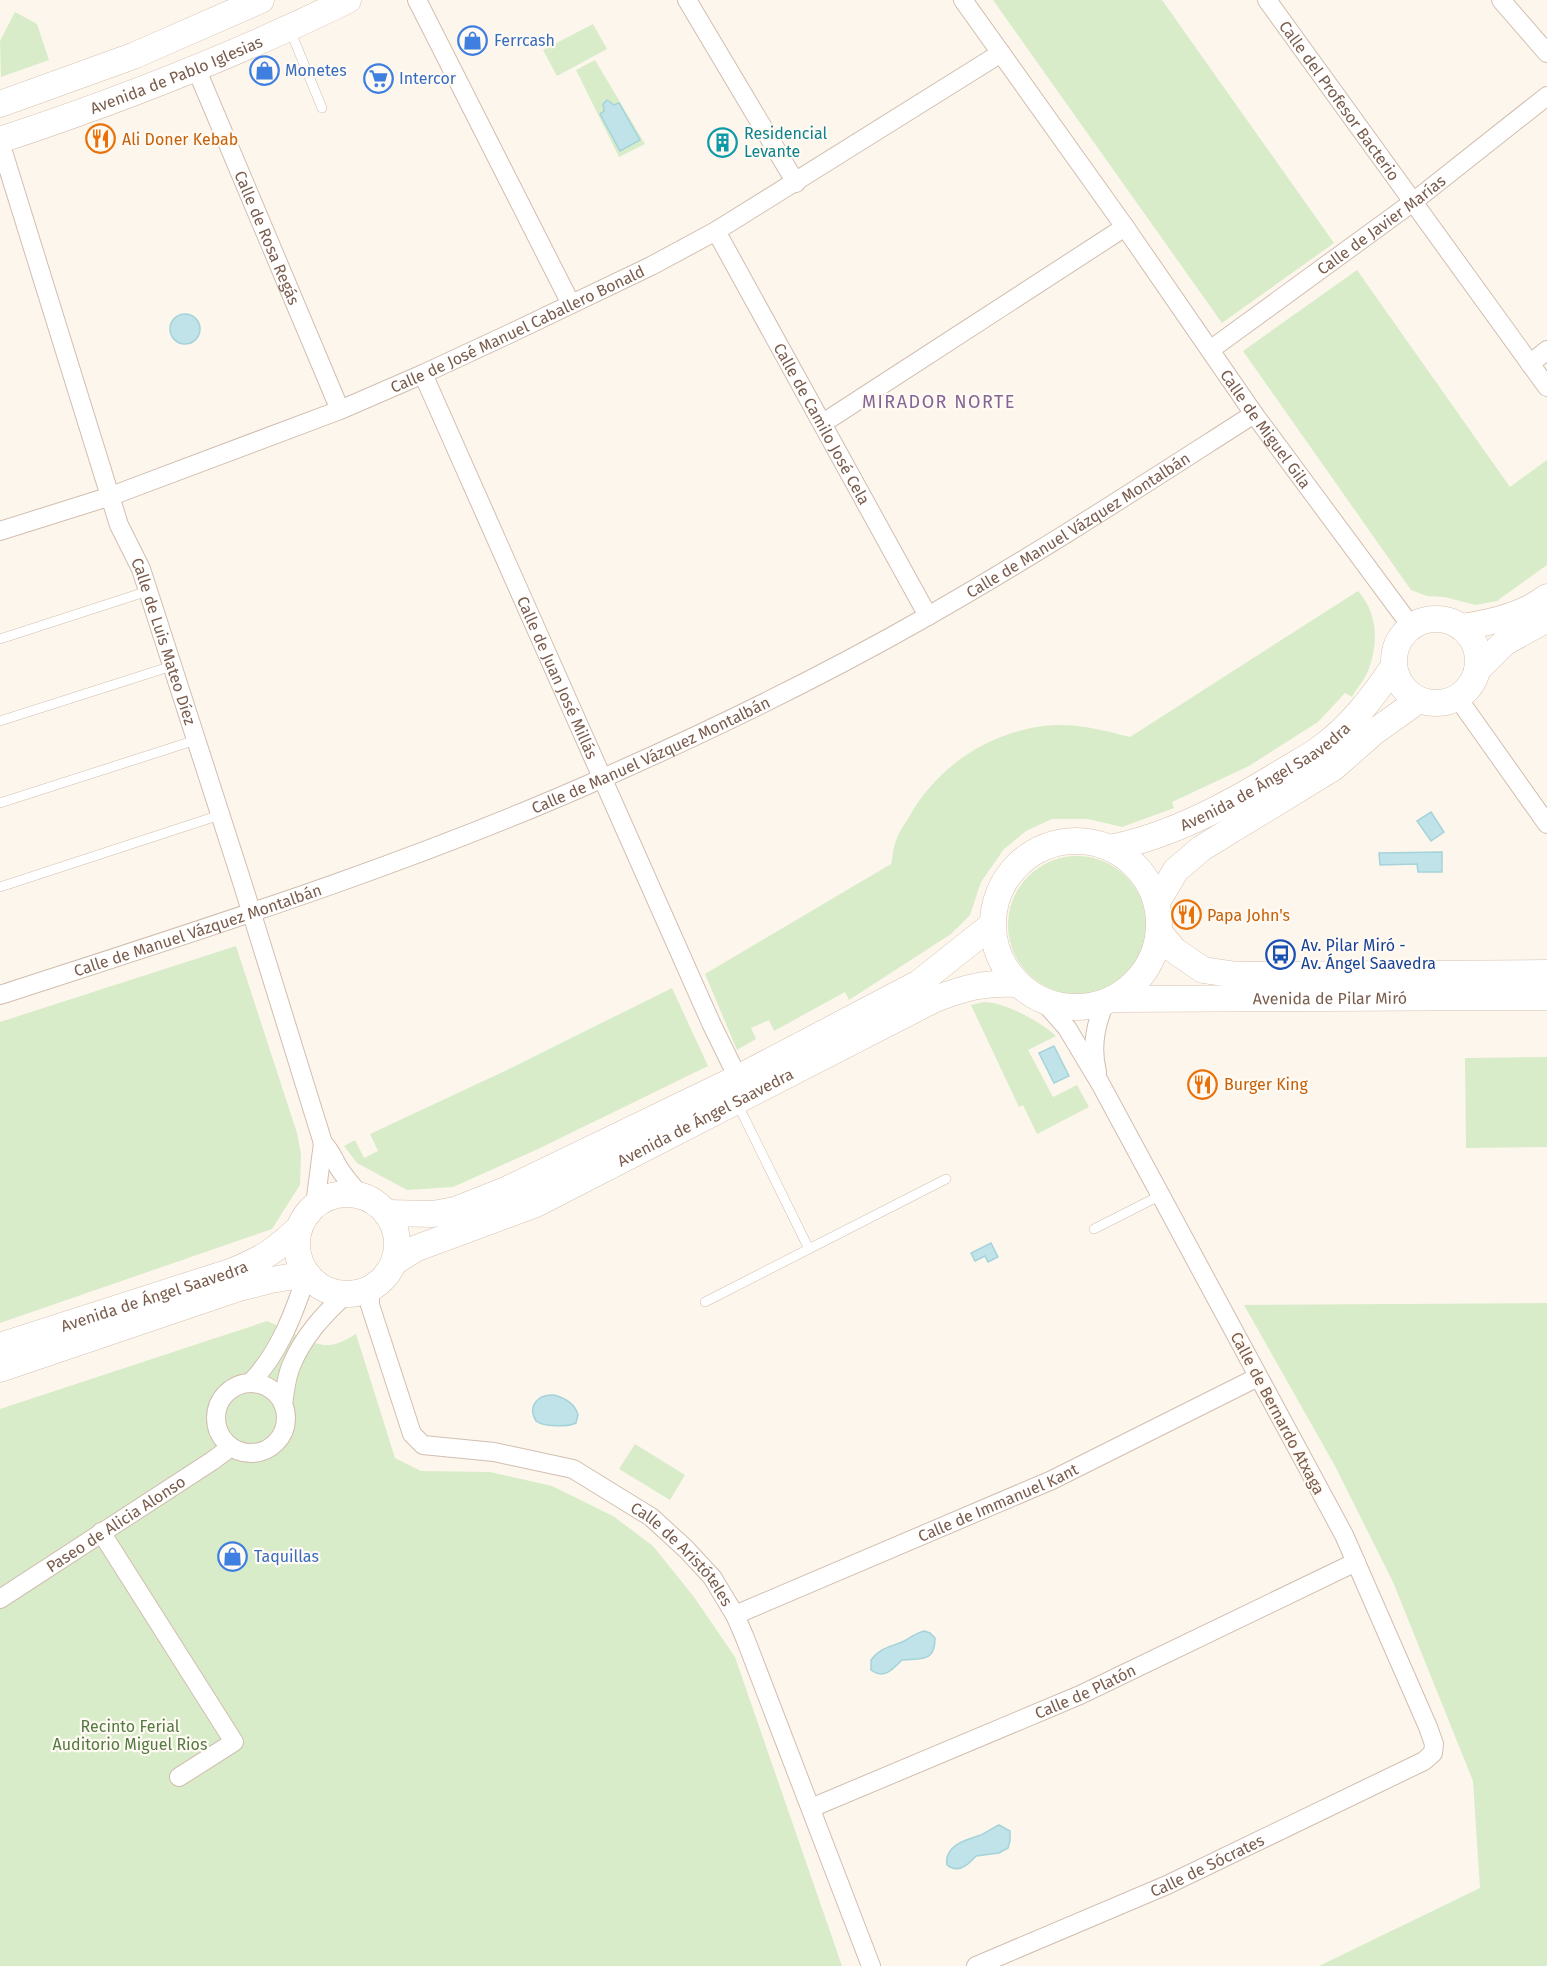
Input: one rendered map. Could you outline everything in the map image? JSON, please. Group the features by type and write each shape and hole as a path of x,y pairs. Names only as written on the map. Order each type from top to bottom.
{"street":[{"name":"Avenida de Pablo Iglesias","path":"0,104 133,56 261,0"},
{"name":"Avenida de Pablo Iglesias","path":"0,141 196,68 348,0"},
{"path":"417,0 571,304"},
{"path":"687,0 796,183"},
{"name":"Calle de Miguel Gila","path":"963,0 1125,227 1254,414 1411,627"},
{"name":"Calle del Profesor Bacterio","path":"1267,0 1547,387"},
{"path":"1501,0 1547,53"},
{"name":"Calle de José Manuel Caballero Bonald","path":"0,531 111,496 340,410 423,375 651,266 716,231 1001,53"},
{"name":"Calle de Rosa Regás","path":"196,68 340,410"},
{"name":"Calle de Javier Marías","path":"1210,350 1413,202 1547,96"},
{"name":"Calle de Luis Mateo Díez","path":"0,141 119,525 141,568 323,1143 315,1205"},
{"path":"823,423 1125,227"},
{"name":"Calle de Camilo José Cela","path":"716,231 928,616"},
{"path":"1530,364 1547,350"},
{"name":"Calle de Juan José Millás","path":"423,375 711,1023 737,1089"},
{"name":"Calle de Manuel Vázquez Montalbán","path":"0,995 252,913 423,853 603,778 806,682 928,616 1062,537 1254,414"},
{"path":"1461,627 1493,621 1537,604 1547,597"},
{"path":"1436,619 1449,621 1461,627 1472,639 1477,654 1477,670 1466,690 1445,702 1432,703 1419,700 1407,692 1398,680 1394,666 1395,651 1401,637 1411,627 1423,621 1436,619"},
{"path":"1477,670 1504,643 1547,619"},
{"name":"Avenida de Ángel Saavedra","path":"1110,848 1134,844 1190,821 1257,787 1321,748 1357,715 1379,689 1394,666"},
{"path":"1457,697 1547,824"},
{"name":"Avenida de Ángel Saavedra","path":"1157,903 1176,870 1202,848 1334,768 1374,732 1419,700"},
{"path":"1064,841 1087,841 1110,848 1129,860 1143,875 1157,903 1159,932 1150,963 1135,983 1110,1001 1077,1008 1044,1002 1030,995 1017,984 1004,967 995,947 992,926 995,902 1005,880 1021,861 1040,848 1064,841"},
{"name":"Avenida de Ángel Saavedra","path":"394,1262 417,1248 536,1204 919,983 992,926"},
{"name":"Avenida de Pilar Miró","path":"1159,932 1173,950 1203,970 1237,975 1547,973"},
{"name":"Avenida de Ángel Saavedra","path":"386,1213 433,1214 480,1202 936,999 970,986 993,983 1017,984"},
{"name":"Avenida de Pilar Miró","path":"1110,1001 1547,997"},
{"name":"Calle de Bernardo Atxaga","path":"1100,1083 1094,1059 1095,1037 1098,1019 1110,1001"},
{"name":"Calle de Bernardo Atxaga","path":"1044,1002 1067,1028 1100,1083 1344,1535 1428,1727 1434,1744 1433,1753"},
{"name":"Calle de Luis Mateo Díez","path":"323,1143 332,1152 346,1179 360,1195"},
{"path":"283,1404 290,1368 310,1332 322,1316 358,1292 380,1282 394,1262 397,1249 393,1224 375,1202 360,1195 344,1194 329,1197 315,1205 299,1228 296,1244 299,1260 307,1274 318,1285 331,1292 358,1292"},
{"name":"Avenida de Ángel Saavedra","path":"0,1346 252,1263 273,1251 299,1228"},
{"path":"250,1383 267,1364 290,1320 307,1274"},
{"name":"Avenida de Ángel Saavedra","path":"0,1369 239,1288 307,1274"},
{"name":"Calle de Aristóteles","path":"358,1292 373,1314 412,1434 423,1445 494,1452 573,1469 651,1517 712,1577 735,1615 745,1638 871,1966"},
{"name":"Calle de Immanuel Kant","path":"735,1615 1052,1480 1258,1377"},
{"path":"250,1383 270,1389 278,1395 283,1404 286,1415 285,1426 273,1445 263,1451 252,1453 231,1447 223,1439 218,1429 216,1419 223,1398 230,1390 240,1385 250,1383"},
{"name":"Paseo de Alicia Alonso","path":"0,1599 231,1447"},
{"path":"101,1532 234,1742 179,1777"},
{"name":"Calle de Platón","path":"811,1808 1080,1695 1356,1562"},
{"name":"Calle de Sócrates","path":"976,1966 1167,1885 1424,1761 1433,1753"}],"lane":[{"path":"289,28 322,108"},
{"path":"0,639 148,591"},
{"path":"0,721 172,666"},
{"path":"0,803 196,740"},
{"path":"0,887 220,815"},
{"path":"737,1089 810,1249"},
{"path":"705,1302 946,1179"},
{"path":"1094,1229 1161,1194"}],"green space":[{"path":"993,0 1162,0 1334,243 1222,323"},
{"path":"15,12 37,24 49,60 1,77 0,41"},
{"path":"593,24 607,49 557,76 543,50"},
{"path":"595,60 645,144 619,157 576,70"},
{"path":"1357,270 1510,487 1547,460 1547,565 1497,601 1476,605 1444,597 1427,596 1411,590 1243,351"},
{"path":"1358,591 1369,608 1375,638 1368,672 1352,697 1345,693 1318,722 1249,766 1172,802 1174,808 1122,827 1088,819 1052,819 1026,831 1004,849 981,882 970,915 951,934 849,1000 845,992 774,1031 769,1020 751,1028 756,1039 737,1050 705,974 891,864 898,835 921,799 949,768 966,755 1003,736 1044,726 1077,726 1130,737"},
{"path":"1077,856 1104,861 1116,867 1126,876 1135,886 1141,898 1146,925 1141,952 1135,964 1126,974 1116,983 1104,989 1077,994 1050,989 1038,983 1028,974 1019,964 1013,952 1008,925 1013,898 1019,886 1028,876 1038,867 1050,861"},
{"path":"236,946 297,1133 301,1154 300,1185 272,1229 0,1323 0,1022"},
{"path":"672,988 708,1066 538,1149 453,1187 407,1190 357,1163 344,1146 355,1140 364,1158 378,1151 370,1134 507,1070"},
{"path":"984,1002 1002,1005 1022,1014 1056,1036 1028,1050 1053,1097 1077,1085 1089,1107 1037,1134 1023,1105 1019,1107 971,1005"},
{"path":"1547,1057 1547,1147 1466,1148 1465,1058"},
{"path":"1547,1303 1547,1966 1319,1966 1480,1888 1473,1781 1393,1582 1335,1466 1244,1305"},
{"name":"Recinto Ferial Auditorio Miguel Rios","path":"267,1321 323,1345 336,1344 356,1334 395,1458 421,1471 490,1472 552,1486 613,1516 653,1546 694,1597 735,1657 842,1966 0,1966 0,1409"},
{"path":"635,1444 685,1475 670,1500 619,1469"}],"water":[{"path":"607,100 614,105 619,103 640,140 620,151 600,114 604,111 603,104"},
{"path":"185,314 196,318 200,329 196,340 185,344 174,340 170,329 174,318"},
{"path":"1431,812 1444,832 1431,841 1417,821"},
{"path":"1442,852 1442,872 1418,872 1417,864 1380,865 1379,853"},
{"path":"1054,1046 1069,1076 1054,1083 1039,1053"},
{"path":"991,1243 998,1257 988,1262 985,1256 975,1261 971,1253"},
{"path":"548,1395 566,1399 575,1407 578,1415 576,1423 556,1426 536,1421 533,1410 536,1402"},
{"path":"924,1631 935,1638 933,1652 926,1658 902,1660 884,1674 871,1670 871,1660 879,1652"},
{"path":"999,1825 1010,1831 1008,1848 999,1853 976,1856 959,1868 951,1868 947,1865 949,1853 957,1845"}],"place":[{"name":"Ferrcash","path":"473,40"},
{"name":"Monetes","path":"264,70"},
{"name":"Intercor","path":"378,78"},
{"name":"Ali Doner Kebab","path":"101,139"},
{"name":"Residencial Levante","path":"723,142"},
{"name":"Papa John's","path":"1186,915"},
{"name":"Av. Pilar Miró - Av. Ángel Saavedra","path":"1280,954"},
{"name":"Burger King","path":"1203,1084"},
{"name":"Taquillas","path":"233,1556"}],"district":[{"name":"MIRADOR NORTE","path":"939,402"}]}
